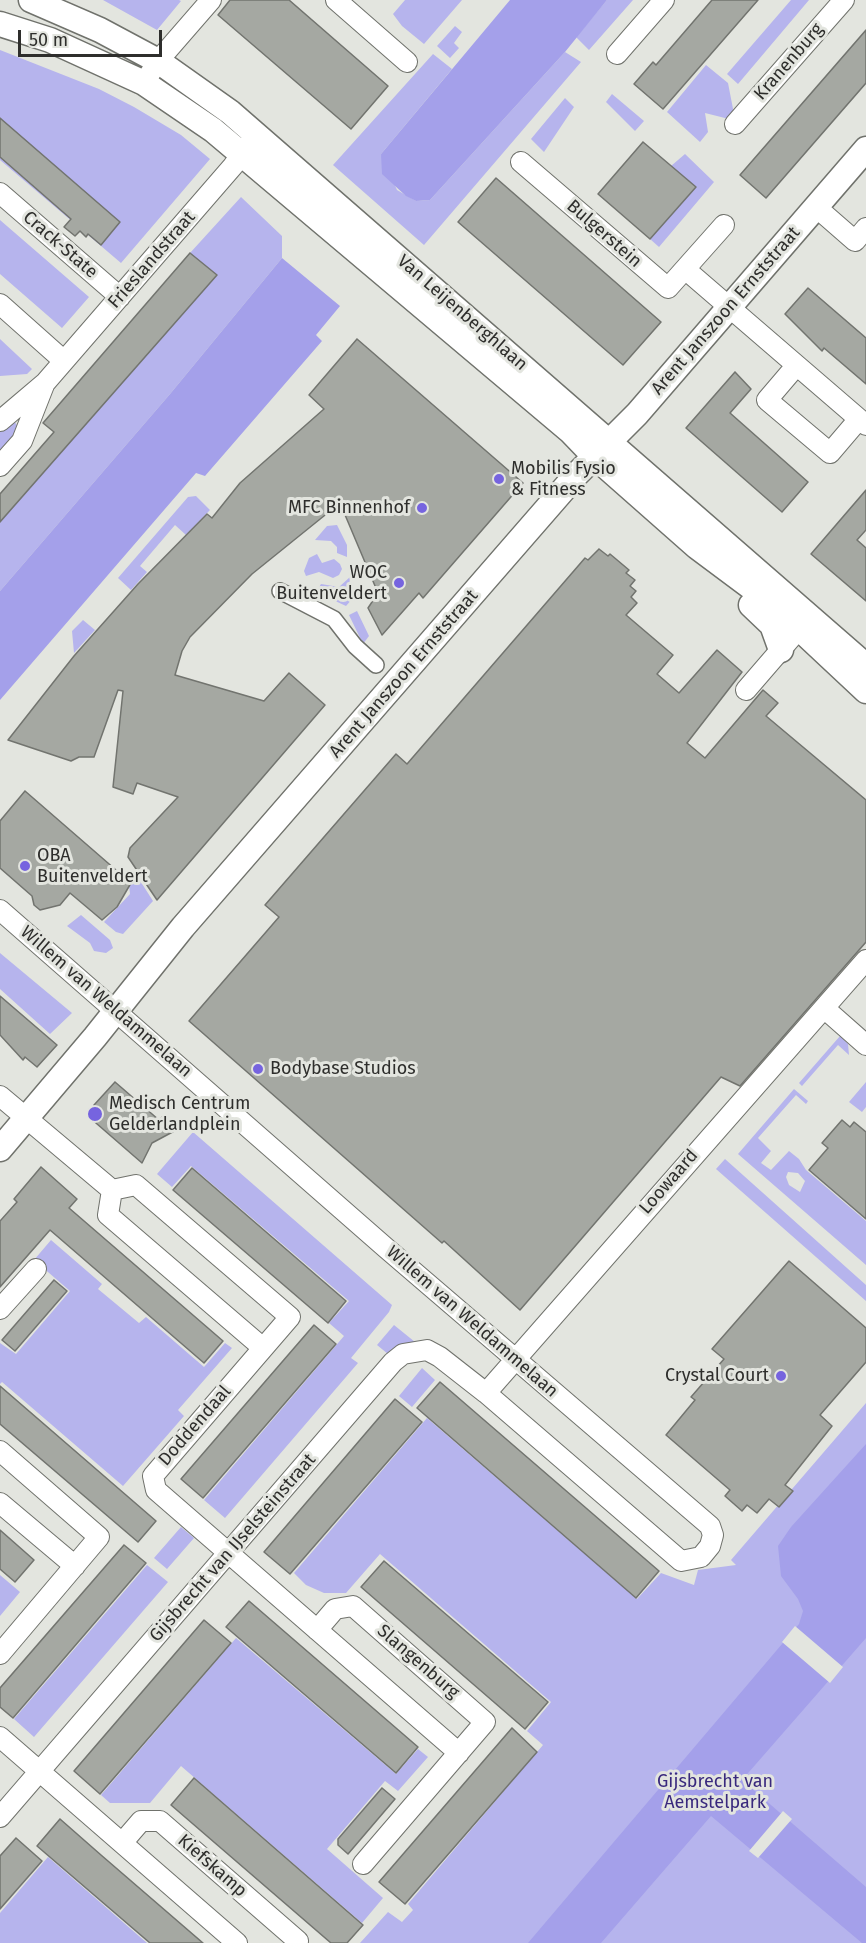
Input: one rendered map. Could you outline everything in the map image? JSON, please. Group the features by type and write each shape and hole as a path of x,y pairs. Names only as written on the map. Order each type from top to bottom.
{"street":[{"name":"Van Leijenberghlaan","path":"32,0 100,30 158,61 231,112 602,448 805,622 866,666"},
{"path":"144,83 158,61 211,0"},
{"path":"336,0 407,62"},
{"path":"617,54 664,0"},
{"name":"Kranenburg","path":"735,124 844,0"},
{"name":"Van Leijenberghlaan","path":"0,24 51,40 144,83 213,130 242,153 570,431 602,448 697,547 723,579 772,625 780,650"},
{"name":"Frieslandstraat","path":"0,421 45,383 257,135"},
{"name":"Arent Janszoon Ernststraat","path":"0,1149 212,893 602,448 626,427 866,149"},
{"name":"Bulgerstein","path":"521,162 668,288 724,225"},
{"name":"Crack-State","path":"0,193 120,297"},
{"path":"816,207 855,241 866,228"},
{"path":"685,269 862,422 830,453 767,400 796,366"},
{"path":"0,304 64,361"},
{"name":"Frieslandstraat","path":"0,466 22,441 45,383"},
{"name":"Van Leijenberghlaan","path":"697,547 772,603 805,622 866,691"},
{"name":"Arent Janszoon Ernststraat","path":"280,591 334,620 354,646 376,665"},
{"path":"746,690 805,622"},
{"name":"Willem van Weldammelaan","path":"0,910 710,1526 713,1535 710,1546 701,1557 681,1561 673,1557 486,1393"},
{"name":"Loowaard","path":"486,1393 866,960"},
{"path":"824,1008 866,1045"},
{"path":"0,1096 112,1190 108,1215 263,1348"},
{"name":"Doddendaal","path":"112,1190 136,1185 290,1317 153,1476 156,1490 229,1552"},
{"path":"0,1309 36,1269"},
{"name":"Gijsbrecht van IJselsteinstraat","path":"0,1817 393,1362 413,1350 427,1350 440,1357 486,1393"},
{"path":"0,1451 99,1537 0,1654"},
{"path":"0,1503 75,1566"},
{"path":"229,1552 459,1753"},
{"name":"Slangenburg","path":"317,1630 335,1609 353,1606 485,1722 363,1864"},
{"path":"0,1737 237,1943"},
{"name":"Kiefskamp","path":"122,1843 141,1821 160,1821 298,1941 296,1943"}],"green space":[{"path":"103,0 179,0 181,1 157,30"},
{"path":"405,0 462,0 424,44 402,26 393,14"},
{"path":"607,0 633,0 589,50 576,37"},
{"path":"791,0 809,0 738,84 727,74"},
{"path":"455,26 462,32 454,43 459,48 450,58 437,46"},
{"path":"0,50 99,89 134,107 181,135 210,159 121,263 0,160"},
{"path":"565,52 581,62 424,245 333,165 433,54 452,69 381,154 397,190 416,201 430,200"},
{"path":"706,65 728,83 734,114 729,119 705,113 708,132 700,142 667,112"},
{"path":"612,94 644,121 635,131 606,102"},
{"path":"565,98 574,107 544,152 531,139"},
{"path":"685,154 714,182 659,247 650,239 695,187 671,166"},
{"path":"241,197 282,236 282,258 170,394 0,591 0,522 190,253"},
{"path":"0,220 89,297 62,328 0,274"},
{"path":"0,339 32,369 27,374 0,376"},
{"path":"14,421 19,428 0,456 0,431 8,422"},
{"path":"196,496 210,510 186,535 175,525 140,566 147,572 131,590 118,578 188,497"},
{"path":"337,525 347,545 347,557 337,553 337,547 331,541 315,540 327,526"},
{"path":"317,554 322,563 334,559 340,564 342,569 339,575 333,578 319,572 306,576 304,571 309,558"},
{"path":"350,577 349,587 353,598 346,606 316,592 321,584 339,587"},
{"path":"357,611 369,636 363,644 349,615"},
{"path":"83,620 95,630 74,653 72,631"},
{"path":"139,879 153,901 123,934 116,932 104,922 130,894 129,885"},
{"path":"81,915 110,940 113,948 106,953 94,951 90,943 67,926"},
{"path":"0,953 72,1013 50,1034 0,989"},
{"path":"840,1036 848,1044 849,1055 838,1045 802,1086 799,1083"},
{"path":"866,1082 866,1107 862,1112 849,1102"},
{"path":"794,1089 808,1101 806,1104 796,1095 758,1138 771,1151 761,1163 771,1170 789,1151 799,1159 806,1170 866,1221 866,1265 738,1154","holes":["788,1172 798,1173 805,1181 800,1192 789,1185 786,1177"]},
{"path":"193,1132 392,1305 389,1312 351,1358 358,1363 225,1518 204,1500 344,1336 329,1323 349,1301 191,1166 172,1187 157,1174"},
{"path":"725,1159 866,1285 866,1301 716,1169"},
{"path":"51,1240 102,1284 98,1289 139,1323 146,1317 204,1367 225,1343 232,1348 178,1410 184,1416 123,1486 2,1382 0,1384 0,1343 16,1354 70,1291 34,1260"},
{"path":"394,1325 415,1342 403,1344 388,1354 377,1345"},
{"path":"422,1368 435,1380 412,1407 399,1396"},
{"name":"Gijsbrecht van Aemstelpark","path":"866,1403 866,1943 360,1943 388,1912 402,1922 413,1910 408,1904 543,1745 527,1731 551,1702 380,1554 346,1593 324,1593 306,1585 294,1573 427,1418 637,1599 661,1573 694,1585 698,1570 736,1565 731,1560"},
{"path":"181,1527 194,1538 167,1569 154,1558"},
{"path":"147,1565 168,1582 34,1737 14,1719"},
{"path":"0,1575 20,1592 0,1616"},
{"path":"236,1638 396,1774 418,1749 428,1757 398,1791 385,1781 327,1849 383,1898 362,1923 181,1766 150,1803 110,1803 101,1795"},
{"path":"48,1857 147,1943 0,1943 0,1913"}],"shaded area":[{"path":"510,0 607,0 565,52 430,200 416,201 406,196 382,174 381,154"},
{"path":"282,258 340,306 316,335 322,341 205,476 196,473 0,700 0,591 170,394"},
{"path":"866,1444 866,1638 742,1780 866,1887 866,1943 862,1943 711,1816 601,1943 528,1943 799,1624 803,1611 798,1599 781,1576 778,1546 791,1527"}],"pier":[{"path":"795,1626 843,1667 830,1683 782,1642"},
{"path":"783,1811 792,1819 758,1858 749,1851"}],"building":[{"path":"230,0 289,0 388,86 351,129 218,15"},
{"path":"712,0 758,0 663,109 634,84 653,62 656,65"},
{"path":"866,30 866,83 766,198 740,175"},
{"path":"0,118 120,222 101,245 88,234 86,237 80,231 75,236 64,227 71,219 0,157"},
{"path":"643,142 696,187 650,239 598,194"},
{"path":"496,178 661,322 623,365 458,222"},
{"path":"190,253 217,275 0,522 0,494 54,432 43,423"},
{"path":"808,288 866,338 866,384 824,348 822,351 785,314"},
{"name":"MFC Binnenhof","path":"357,339 523,483 423,598 419,593 382,635 368,608 378,593 340,503 252,574 190,637 182,651 175,675 264,701 289,673 325,705 157,900 128,857 130,848 178,797 137,783 133,794 113,787 123,691 118,690 94,757 79,757 71,761 8,740 74,656 138,584 207,514 212,518 240,483 324,409 309,395"},
{"path":"735,372 751,389 730,413 808,482 782,512 686,428"},
{"path":"866,490 866,530 857,540 866,548 866,601 811,554"},
{"path":"599,549 608,556 610,554 629,570 626,573 635,580 630,586 636,591 631,597 637,603 626,615 673,655 657,674 679,693 717,650 742,672 687,743 705,758 763,690 778,703 766,716 866,800 866,942 740,1086 721,1077 520,1310 444,1241 442,1243 189,1021 279,917 265,905 396,754 407,764 585,558 588,560"},
{"path":"25,791 131,883 117,907 102,920 70,893 60,905 40,910 34,905 32,896 0,868 0,821"},
{"path":"0,996 57,1045 37,1067 25,1057 23,1060 0,1035"},
{"path":"115,1082 159,1120 164,1115 180,1128 152,1143 142,1163 89,1117 97,1108 94,1105"},
{"path":"842,1120 850,1127 854,1122 866,1132 866,1219 809,1170 828,1148 822,1143"},
{"path":"41,1167 77,1199 69,1208 223,1341 204,1363 50,1230 0,1287 0,1221 17,1202 14,1199"},
{"path":"192,1168 346,1301 328,1323 173,1190"},
{"name":"Crystal Court","path":"789,1261 866,1328 866,1362 820,1415 832,1426 785,1485 793,1491 779,1507 769,1499 757,1513 747,1505 742,1511 725,1496 730,1490 666,1435 695,1400 691,1397 724,1359 712,1349"},
{"path":"54,1280 67,1291 15,1351 2,1340"},
{"path":"314,1325 336,1344 203,1498 181,1479"},
{"path":"440,1382 659,1571 636,1598 417,1408"},
{"path":"0,1386 156,1521 138,1542 0,1424"},
{"path":"395,1399 422,1422 290,1574 264,1552"},
{"path":"0,1530 34,1560 15,1582 0,1569"},
{"path":"124,1545 146,1563 13,1718 0,1707 0,1688"},
{"path":"384,1561 548,1702 525,1729 361,1587"},
{"path":"249,1601 418,1747 396,1773 226,1627"},
{"path":"204,1620 231,1643 100,1794 74,1771"},
{"path":"512,1728 537,1752 405,1904 379,1882"},
{"path":"194,1778 363,1925 347,1943 331,1943 171,1805"},
{"path":"382,1788 395,1799 348,1854 338,1845 338,1839"},
{"path":"60,1819 203,1943 150,1943 37,1846"},
{"path":"16,1838 42,1861 0,1909 0,1856"}],"place":[{"name":"Mobilis Fysio & Fitness","path":"499,479"},
{"name":"MFC Binnenhof","path":"422,508"},
{"name":"WOC Buitenveldert","path":"399,583"},
{"name":"OBA Buitenveldert","path":"25,866"},
{"name":"Bodybase Studios","path":"258,1069"},
{"name":"Medisch Centrum Gelderlandplein","path":"95,1114"},
{"name":"Crystal Court","path":"781,1376"}]}
